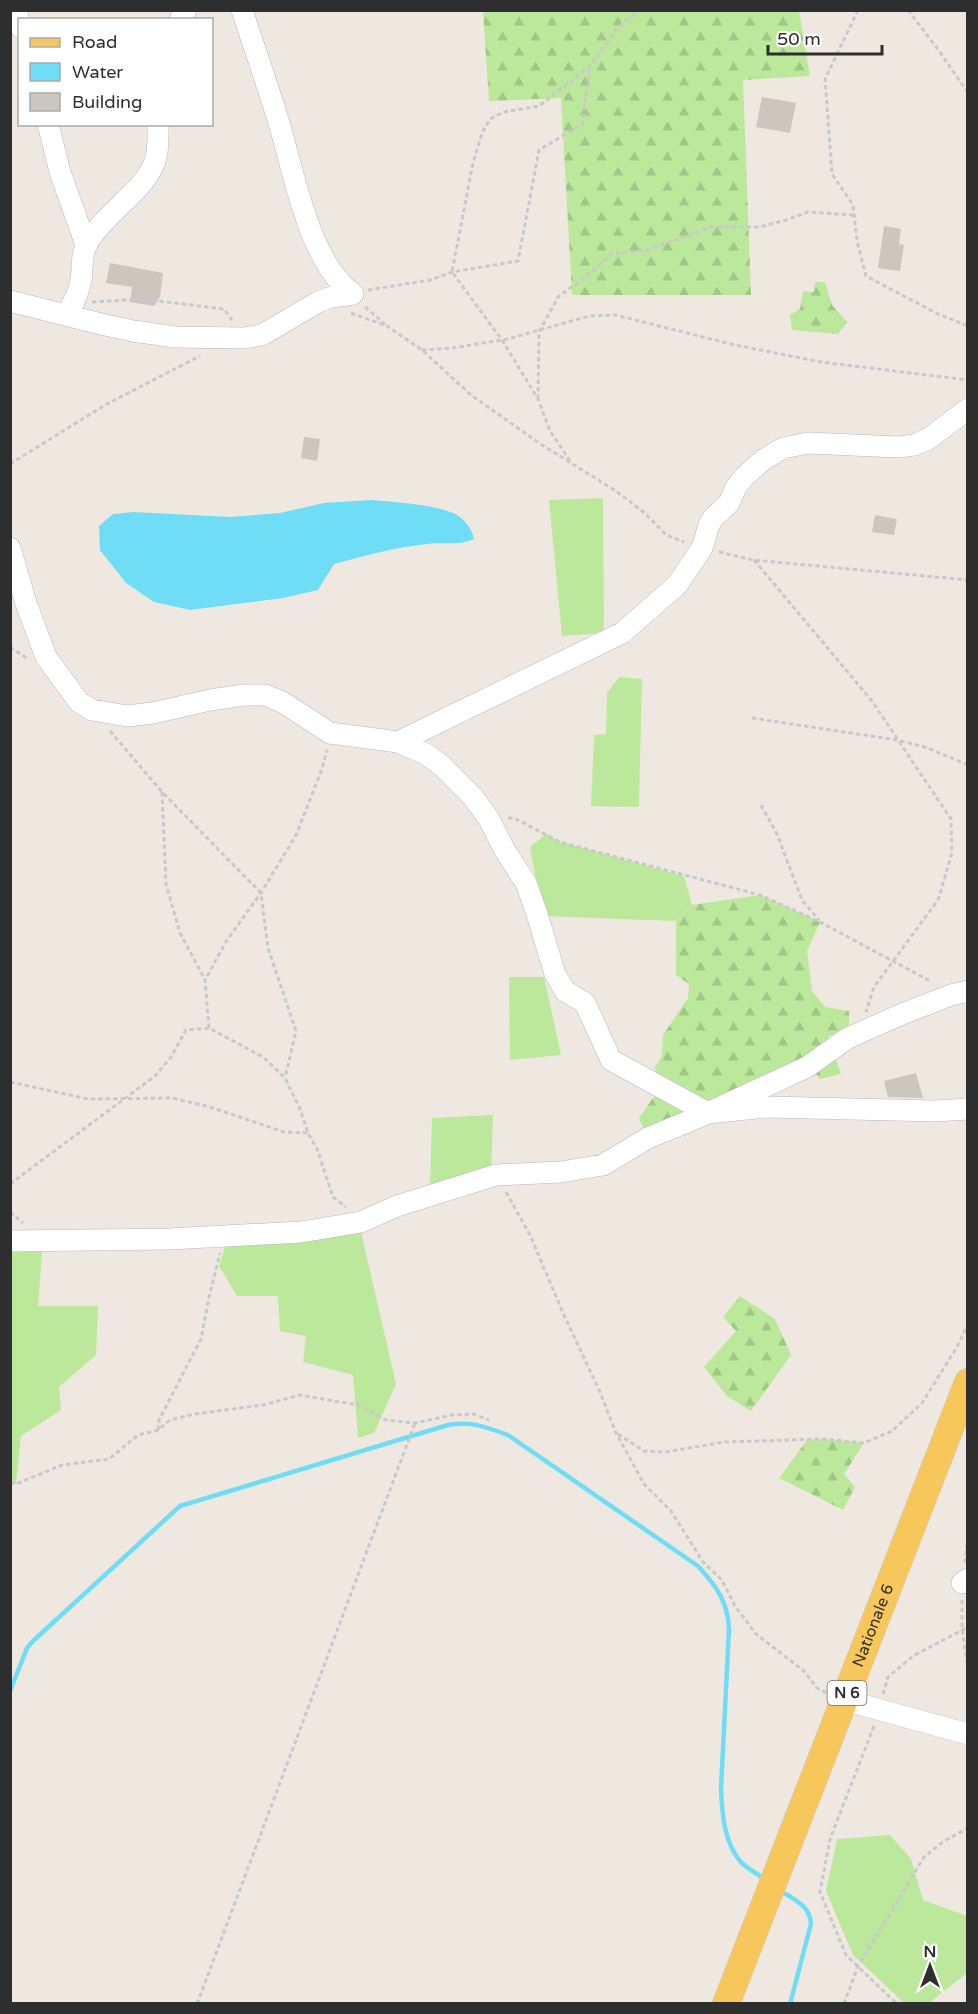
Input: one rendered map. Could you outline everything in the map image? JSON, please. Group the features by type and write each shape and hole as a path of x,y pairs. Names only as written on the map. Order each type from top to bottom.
{"main road":[{"name":"Nationale 6","path":"726,2004 968,1382"}],"street":[{"path":"242,10 267,82 302,205 320,251 333,276 352,294"},
{"path":"48,126 60,172 86,245 81,282 71,307"},
{"path":"86,245 108,216 146,178 154,164 158,148 158,126"},
{"path":"10,301 71,307 101,324 175,337 244,338 262,335 318,302 352,294"},
{"path":"398,742 622,633 677,585 702,548 713,518 729,503 736,487 744,477 763,460 783,448 808,443 898,447 914,445 928,439 968,409"},
{"path":"10,548 45,657 79,702 92,710 127,716 153,713 210,700 264,695 282,702 330,733 398,742 426,754 442,766 473,797 489,819 531,896 555,974 565,990 585,1003 610,1059 708,1113 767,1107 935,1111 968,1108"},
{"path":"10,1240 225,1237 301,1232 365,1221 397,1206 496,1174 561,1172 603,1165 648,1138 807,1067 848,1038 902,1014 959,993"},
{"path":"844,1700 968,1734"}],"path":[{"path":"572,464 550,431 538,399 502,340 452,272 473,163 482,133 490,119 504,112 539,106 590,66 618,29 638,10"},
{"path":"858,10 825,79 831,174 853,205 857,241 866,276 938,314 968,326"},
{"path":"908,10 968,93"},
{"path":"352,294 376,287 430,280 452,272 518,261 539,150 582,124 590,66"},
{"path":"538,399 539,332 558,297 592,272 611,254 647,249 711,226 759,226 808,212 854,215"},
{"path":"352,294 387,326 422,350 471,395 616,491 646,514 666,535 676,540 753,560 968,580"},
{"path":"71,307 142,299 225,309 244,338"},
{"path":"342,313 352,314 387,326"},
{"path":"422,350 453,348 502,340 539,332 589,316 615,315 735,345 821,362 968,380"},
{"path":"10,464 105,405 207,353"},
{"path":"753,560 872,701 951,819 952,853 938,900 874,987 864,1016 848,1038"},
{"path":"92,710 162,792 261,893 268,948 296,1031 285,1078"},
{"path":"752,718 897,740 925,747 968,765"},
{"path":"205,980 296,835 322,769 330,733"},
{"path":"162,792 166,884 180,933 205,980 209,1028"},
{"path":"761,805 777,834 802,900 820,922"},
{"path":"489,819 514,818 560,842 760,895 820,922 959,993"},
{"path":"10,1184 155,1076 171,1057 186,1030 209,1028 263,1057 285,1078 317,1149 333,1197 365,1221"},
{"path":"10,1082 88,1099 172,1098 210,1107 284,1132 308,1132"},
{"path":"496,1174 530,1235 616,1433 644,1484 671,1511 703,1562 722,1580 735,1606 756,1634 804,1671 817,1688 844,1700"},
{"path":"158,1430 159,1420 201,1338 225,1237"},
{"path":"616,1433 644,1451 666,1452 725,1442 823,1439 864,1443 892,1431 922,1403 957,1347 968,1324"},
{"path":"10,1483 16,1484 62,1465 109,1459 138,1435 158,1430 170,1420 263,1405 300,1395 358,1406 386,1420 415,1424 473,1414 489,1420"},
{"path":"197,2004 415,1424"},
{"path":"897,2004 846,1955 820,1892 830,1839 851,1787 888,1677 913,1656 968,1627"},
{"path":"844,2004 858,1966 924,1857 944,1841 968,1828"}],"green space":[{"path":"483,11 799,11 810,76 743,80 751,295 572,295 561,98 489,101"},
{"path":"815,282 825,282 832,305 847,322 838,334 792,330 790,315 800,309 803,291 814,292"},
{"path":"603,498 604,633 562,636 549,500"},
{"path":"619,677 642,679 639,807 591,806 594,735 606,734 607,693"},
{"path":"546,834 560,842 684,876 692,905 676,921 543,916 530,847"},
{"path":"760,895 820,922 807,951 812,991 825,1007 849,1011 849,1025 828,1037 841,1074 820,1079 811,1068 646,1135 639,1118 658,1091 655,1067 662,1056 663,1035 688,998 689,984 676,975 676,921 692,905"},
{"path":"509,977 544,977 561,1055 510,1060"},
{"path":"493,1115 491,1171 430,1191 432,1118"},
{"path":"359,1223 396,1384 374,1433 358,1438 353,1375 303,1362 306,1336 280,1331 278,1296 237,1296 219,1266 227,1241"},
{"path":"39,1245 42,1253 38,1306 98,1306 96,1355 59,1387 61,1410 21,1436 16,1484 11,1483 11,1247"},
{"path":"740,1296 775,1319 791,1355 751,1411 727,1396 704,1367 736,1331 723,1317"},
{"path":"823,1439 864,1443 844,1474 855,1487 843,1510 779,1478 807,1440"},
{"path":"890,1835 911,1859 923,1900 967,1916 967,1973 929,2003 904,2003 853,1955 826,1891 837,1839"}],"water":[{"path":"371,500 414,504 446,511 465,521 474,539 457,543 403,547 334,564 318,590 283,598 190,610 154,602 126,583 100,550 99,526 113,514 134,512 230,517 280,513 324,503"}],"building":[{"path":"762,97 796,103 790,133 756,127"},
{"path":"884,226 901,229 899,244 904,245 900,271 878,268"},
{"path":"110,263 163,273 160,297 154,306 130,302 132,287 106,283"},
{"path":"304,437 320,439 317,461 301,458"},
{"path":"875,515 897,519 894,535 872,532"},
{"path":"916,1073 923,1098 888,1097 884,1081"}],"waterway":[{"path":"10,1691 27,1648 32,1642 180,1506 448,1425 479,1426 508,1435 698,1566 715,1587 726,1610 729,1629 721,1789 723,1817 730,1845 740,1861 763,1878"},
{"path":"786,1894 806,1910 811,1924 790,2004"}]}
